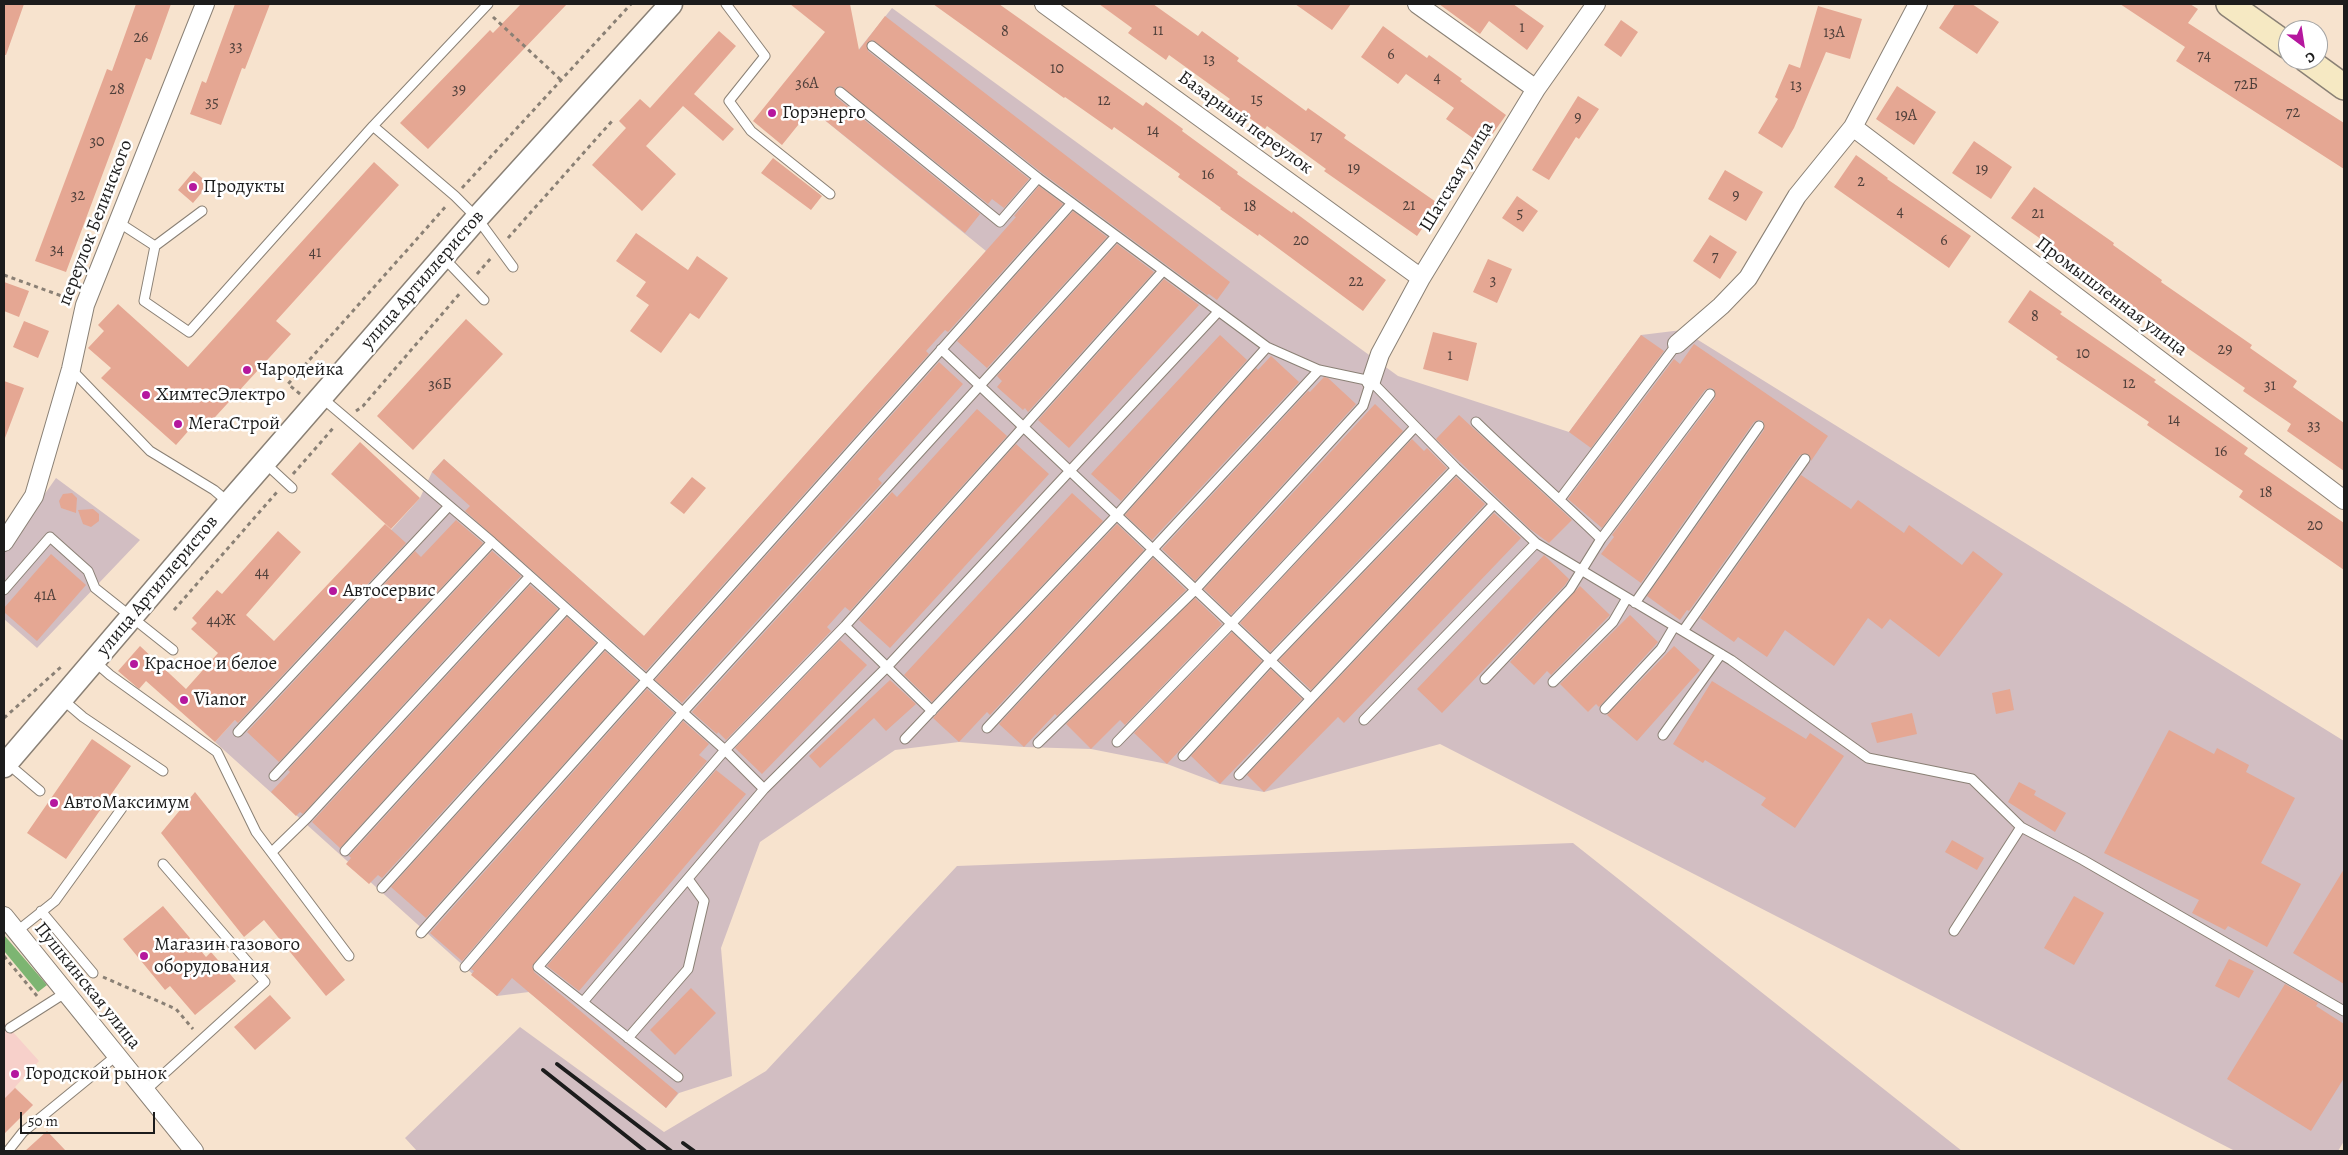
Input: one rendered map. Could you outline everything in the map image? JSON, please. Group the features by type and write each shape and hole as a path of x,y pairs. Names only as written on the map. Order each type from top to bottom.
{"main road":[{"path":"2229,4 2278,39"},
{"path":"2321,70 2344,87"}],"street":[{"name":"переулок Белинского","path":"4,542 34,496 71,370 85,305 205,4"},
{"name":"улица Артиллеристов","path":"5,765 443,256 671,4"},
{"name":"Базарный переулок","path":"1044,4 1421,278"},
{"path":"1417,4 1536,89"},
{"name":"Шатская улица","path":"1371,381 1380,354 1421,278 1536,89 1596,4"},
{"path":"1677,344 1721,306 1748,278 1797,196 1853,127 1918,4"},
{"name":"Промышленная улица","path":"1853,127 2344,500"},
{"name":"Пушкинская улица","path":"4,916 194,1151"}],"lane":[{"path":"726,4 765,56 729,101 751,130 830,194"},
{"path":"202,211 155,246 144,301 189,332 373,126 486,6"},
{"path":"872,46 1038,178 1267,347 1319,370 1371,381 1456,468 1536,543 1721,654 1868,758 1972,779 2021,827 2083,860 2344,1011"},
{"path":"840,92 1000,222 1038,178"},
{"path":"373,126 455,196 477,218 513,267"},
{"path":"421,933 1072,203"},
{"path":"118,222 155,246"},
{"path":"466,966 683,712 1116,236"},
{"path":"443,256 484,300"},
{"path":"678,1077 538,967 725,750 845,626 1163,271"},
{"path":"583,1002 764,788 887,667 1218,312"},
{"path":"1560,499 1677,344"},
{"path":"905,739 1117,515 1267,347"},
{"path":"942,349 1310,698"},
{"path":"71,370 150,451 214,490 229,503"},
{"path":"987,728 1319,370"},
{"path":"1038,743 1195,590 1364,406 1371,381"},
{"path":"1485,678 1570,589 1601,539 1710,394"},
{"path":"321,397 492,542 683,712 764,788"},
{"path":"1476,422 1531,476 1560,499 1601,539"},
{"path":"1553,682 1614,622 1759,426"},
{"path":"1117,742 1231,624 1415,427"},
{"path":"1683,632 1805,459"},
{"path":"264,462 289,485"},
{"path":"1183,756 1270,661 1456,468"},
{"path":"1239,775 1494,504"},
{"path":"238,732 449,506"},
{"path":"4,590 50,537 88,570 95,588 173,650"},
{"path":"274,776 492,542"},
{"path":"1364,720 1536,543"},
{"path":"272,852 307,818 530,576"},
{"path":"345,851 566,608"},
{"path":"845,626 932,711"},
{"path":"1605,709 1661,650 1674,627"},
{"path":"382,888 604,642"},
{"path":"1663,735 1721,654"},
{"path":"94,661 110,675 217,752 256,832 349,956"},
{"path":"62,699 83,717 163,771"},
{"path":"5,765 40,791"},
{"path":"16,932 54,901 122,808"},
{"path":"1954,931 2021,827"},
{"path":"145,1091 265,982 163,864"},
{"path":"628,1038 688,969 704,901 688,879"},
{"path":"41,911 93,972"},
{"path":"10,1028 65,993"},
{"path":"8,1151 23,1132 116,1056"}],"path":[{"path":"486,6 560,80"},
{"path":"174,610 289,485 335,426 363,406 499,248 612,121"},
{"path":"4,275 85,305"},
{"path":"4,718 65,663"},
{"path":"4,956 45,1006"},
{"path":"93,972 176,1008 202,1039"}],"shaded area":[{"path":"892,8 1398,376 1569,432 1641,335 1682,330 2344,741 2344,1141 2338,1151 2235,1151 1440,744 1264,792 1220,784 1167,764 1091,749 1024,747 959,742 895,750 760,842 721,948 732,1076 679,1093 666,1108 529,992 497,996 215,742 262,690 391,530 420,498 432,472 444,459 644,636 986,251 811,109"},
{"path":"56,478 140,540 37,648 4,619 4,552"},
{"path":"1573,843 1962,1151 417,1151 405,1138 520,1027 664,1132 766,1071 957,866"},
{"name":"Городской рынок","path":"4,1022 39,1061 15,1087 33,1105 4,1134"}],"green space":[{"path":"4,935 47,985 38,992 4,951"}],"building":[{"path":"4,4 24,4 6,55 4,55"},
{"path":"136,4 171,4 151,60 146,58 66,272 35,261 107,69 112,71"},
{"path":"235,4 270,4 245,69 242,68 221,125 190,114 202,81 206,83"},
{"path":"521,4 567,4 428,149 400,123 490,30 493,33"},
{"path":"790,4 850,4 859,50 885,16 1230,282 1217,300 1209,294 1207,295 1042,173 873,40 867,43 868,51 1029,179 1004,208 992,199 988,204 841,86 835,88 836,97 980,214 965,233 811,109 782,145 753,121 825,32"},
{"path":"933,4 999,4 1143,106 1146,102 1238,172 1237,174 1292,213 1293,211 1386,280 1363,311 1259,234 1258,236 1220,209 1178,177 1180,174 1114,127 1112,130 1064,98"},
{"path":"1099,4 1153,4 1198,36 1202,31 1239,58 1237,61 1306,111 1308,108 1346,135 1344,138 1439,204 1417,236 1324,171 1326,169 1267,126 1265,129 1227,102 1230,99 1169,55 1166,60 1128,33 1132,28"},
{"path":"1295,4 1351,4 1332,30"},
{"path":"1439,4 1513,4 1544,26 1527,50 1489,21 1480,34"},
{"path":"1955,4 1972,4 1999,22 1977,54 1939,28"},
{"path":"2120,4 2190,4 2198,9 2188,23 2344,123 2344,169 2176,61 2185,47"},
{"path":"1818,6 1862,19 1850,59 1826,52 1794,128 1782,148 1758,133 1778,99 1775,97 1789,64 1800,68"},
{"path":"1621,20 1638,32 1621,57 1604,45"},
{"path":"1383,26 1427,58 1429,55 1506,115 1484,146 1446,119 1454,108 1406,74 1398,84 1361,57"},
{"path":"719,31 736,46 694,94 734,129 723,141 683,106 646,146 676,174 642,211 592,165 626,128 619,121 640,99 650,108"},
{"path":"1897,86 1936,112 1914,145 1876,119"},
{"path":"1578,96 1599,109 1579,139 1576,137 1549,180 1532,170"},
{"path":"1974,141 2012,167 1991,199 1952,173"},
{"path":"1856,155 1887,179 1971,236 1949,268 1834,187"},
{"path":"773,158 822,196 811,210 761,173"},
{"path":"374,162 399,185 276,321 291,334 206,427 198,420 176,445 101,378 111,368 88,348 104,331 98,325 118,304 188,367"},
{"path":"1725,170 1763,192 1746,221 1708,199"},
{"path":"194,171 209,184 193,203 178,190"},
{"path":"1039,186 1063,204 948,332 945,330 926,351 929,354 646,671 465,511 470,506 432,472 444,459 644,636 1016,217 1014,216"},
{"path":"2034,187 2114,243 2113,245 2162,280 2161,282 2252,345 2250,348 2297,381 2293,387 2344,423 2344,471 2287,431 2291,424 2243,391 2245,388 2153,324 2155,322 2108,289 2109,287 2011,218"},
{"path":"1517,196 1538,211 1523,232 1502,218"},
{"path":"1073,211 1107,237 987,368 957,341"},
{"path":"636,233 688,270 697,256 728,278 699,319 690,313 661,353 630,331 649,305 636,296 646,282 616,261"},
{"path":"1710,235 1737,252 1720,279 1693,261"},
{"path":"1117,244 1154,272 1028,412 1025,408 1023,410 997,387 1002,381 997,376"},
{"path":"1488,259 1512,269 1497,303 1473,292"},
{"path":"1164,279 1199,305 1069,448 1038,420"},
{"path":"4,282 29,291 19,317 4,311"},
{"path":"2030,290 2062,312 2060,314 2156,380 2154,382 2248,448 2244,454 2344,523 2344,570 2239,497 2243,491 2147,425 2149,422 2056,359 2058,357 2008,322"},
{"path":"466,319 503,354 413,450 377,416"},
{"path":"24,321 49,331 38,358 13,347"},
{"path":"1433,332 1477,343 1468,381 1423,369"},
{"path":"1220,335 1247,360 1121,501 1091,474"},
{"path":"1641,335 1664,351 1591,448 1569,432"},
{"path":"1694,344 1828,436 1811,461 1808,454 1800,455 1689,611 1687,610 1680,620 1647,596 1764,430 1763,421 1754,422 1641,583 1601,554 1614,537 1612,535 1715,398 1714,389 1705,390 1602,528 1568,499 1674,359 1680,364"},
{"path":"1271,356 1299,382 1152,540 1125,515 1256,368 1258,370"},
{"path":"939,362 963,384 878,479 882,483 682,703 655,680"},
{"path":"1324,377 1328,378 1356,404 1195,581 1162,549 1308,391 1310,392"},
{"path":"4,381 24,388 5,438 4,438"},
{"path":"1375,404 1403,431 1231,615 1204,589"},
{"path":"977,409 1007,436 850,611 845,607 827,627 831,631 726,740 718,732 717,734 692,712 892,492 897,497"},
{"path":"1459,415 1572,520 1549,543 1530,529 1436,439"},
{"path":"1412,439 1424,451 1427,448 1447,468 1270,652 1240,623"},
{"path":"360,442 420,498 391,529 331,474"},
{"path":"1016,444 1049,474 890,648 859,620"},
{"path":"1801,475 1851,509 1858,500 1904,533 1909,525 1962,565 1973,551 2003,574 1939,657 1890,619 1882,629 1868,618 1834,666 1785,630 1767,657 1738,637 1734,642 1700,618"},
{"path":"692,477 706,488 684,514 670,503"},
{"path":"1456,477 1485,504 1311,690 1279,660"},
{"path":"72,493 77,498 76,513 61,508 59,501 63,494"},
{"path":"1072,493 1103,521 932,702 904,675"},
{"path":"93,509 99,514 99,521 91,527 83,524 78,510"},
{"path":"1494,513 1521,538 1344,723 1338,717 1264,792 1247,775"},
{"path":"456,520 483,543 279,762 247,732 415,551 421,557"},
{"path":"385,524 406,543 238,723 235,720 215,742 146,681 139,689 118,671 140,646 186,689 218,653 191,629 197,623 192,618 217,590 222,594 278,531 301,552 246,615 274,641"},
{"path":"1117,524 1144,550 990,715 987,712 959,742 933,718"},
{"path":"492,551 521,576 303,814 300,812 296,816 271,792 290,772 288,770"},
{"path":"51,554 86,585 37,641 4,612 4,608"},
{"path":"1544,555 1569,579 1442,713 1417,689"},
{"path":"1153,558 1186,590 1057,716 1055,714 1024,747 999,724"},
{"path":"530,585 558,609 340,848 312,822"},
{"path":"1580,586 1610,615 1551,675 1547,671 1534,685 1510,662"},
{"path":"1195,598 1222,624 1125,725 1120,720 1091,749 1066,724"},
{"path":"1630,615 1658,642 1599,707 1596,704 1588,712 1560,684"},
{"path":"567,617 596,643 382,878 378,875 369,884 346,864 351,858 349,856"},
{"path":"1232,632 1262,661 1167,764 1134,733"},
{"path":"840,640 867,665 762,774 735,748"},
{"path":"1674,646 1700,670 1637,741 1607,715"},
{"path":"605,651 638,681 426,918 391,887"},
{"path":"1271,669 1302,699 1220,784 1191,756"},
{"path":"890,680 916,704 886,731 874,718 820,768 809,756"},
{"path":"1712,681 1806,739 1810,733 1844,756 1795,828 1761,805 1766,798 1705,760 1703,763 1673,744"},
{"path":"647,689 674,713 462,961 430,933"},
{"path":"2010,689 2014,710 1996,714 1992,693"},
{"path":"1912,713 1917,734 1877,743 1871,723"},
{"path":"683,721 709,744 699,755 707,761 532,966 534,972 678,1093 666,1108 512,978 497,996 471,975 474,971 471,969"},
{"path":"2169,730 2214,754 2217,748 2249,765 2246,772 2295,798 2261,863 2301,884 2267,947 2228,926 2225,930 2192,913 2199,900 2104,853"},
{"path":"92,739 131,766 66,859 27,833"},
{"path":"716,770 746,794 579,991 547,966"},
{"path":"2019,782 2036,791 2034,795 2066,813 2055,832 2008,802"},
{"path":"195,792 345,980 326,996 264,920 244,937 161,833"},
{"path":"1952,840 1984,858 1977,870 1945,852"},
{"path":"2344,869 2344,984 2293,953"},
{"path":"2074,896 2104,913 2074,965 2044,948"},
{"path":"163,906 206,957 211,952 236,981 195,1015 170,986 165,990 123,939"},
{"path":"2229,959 2254,971 2239,998 2215,986"},
{"path":"2285,984 2318,1003 2316,1006 2344,1024 2344,1078 2311,1131 2227,1079"},
{"path":"691,988 716,1013 675,1055 650,1030"},
{"path":"270,995 291,1018 255,1050 234,1027"},
{"path":"15,1088 33,1105 4,1134 4,1099"},
{"path":"47,1131 66,1151 25,1151"}],"railway":[{"path":"557,1064 671,1151"},
{"path":"543,1070 645,1151"},
{"path":"683,1143 694,1151"}],"place":[{"name":"Горэнерго","path":"772,113"},
{"name":"Продукты","path":"193,187"},
{"name":"Чародейка","path":"247,370"},
{"name":"ХимтесЭлектро","path":"146,395"},
{"name":"МегаСтрой","path":"178,424"},
{"name":"Автосервис","path":"333,591"},
{"name":"Красное и белое","path":"134,664"},
{"name":"Vianor","path":"184,700"},
{"name":"АвтоМаксимум","path":"54,803"},
{"name":"Магазин газового оборудования","path":"144,956"},
{"name":"Городской рынок","path":"15,1074"}]}
